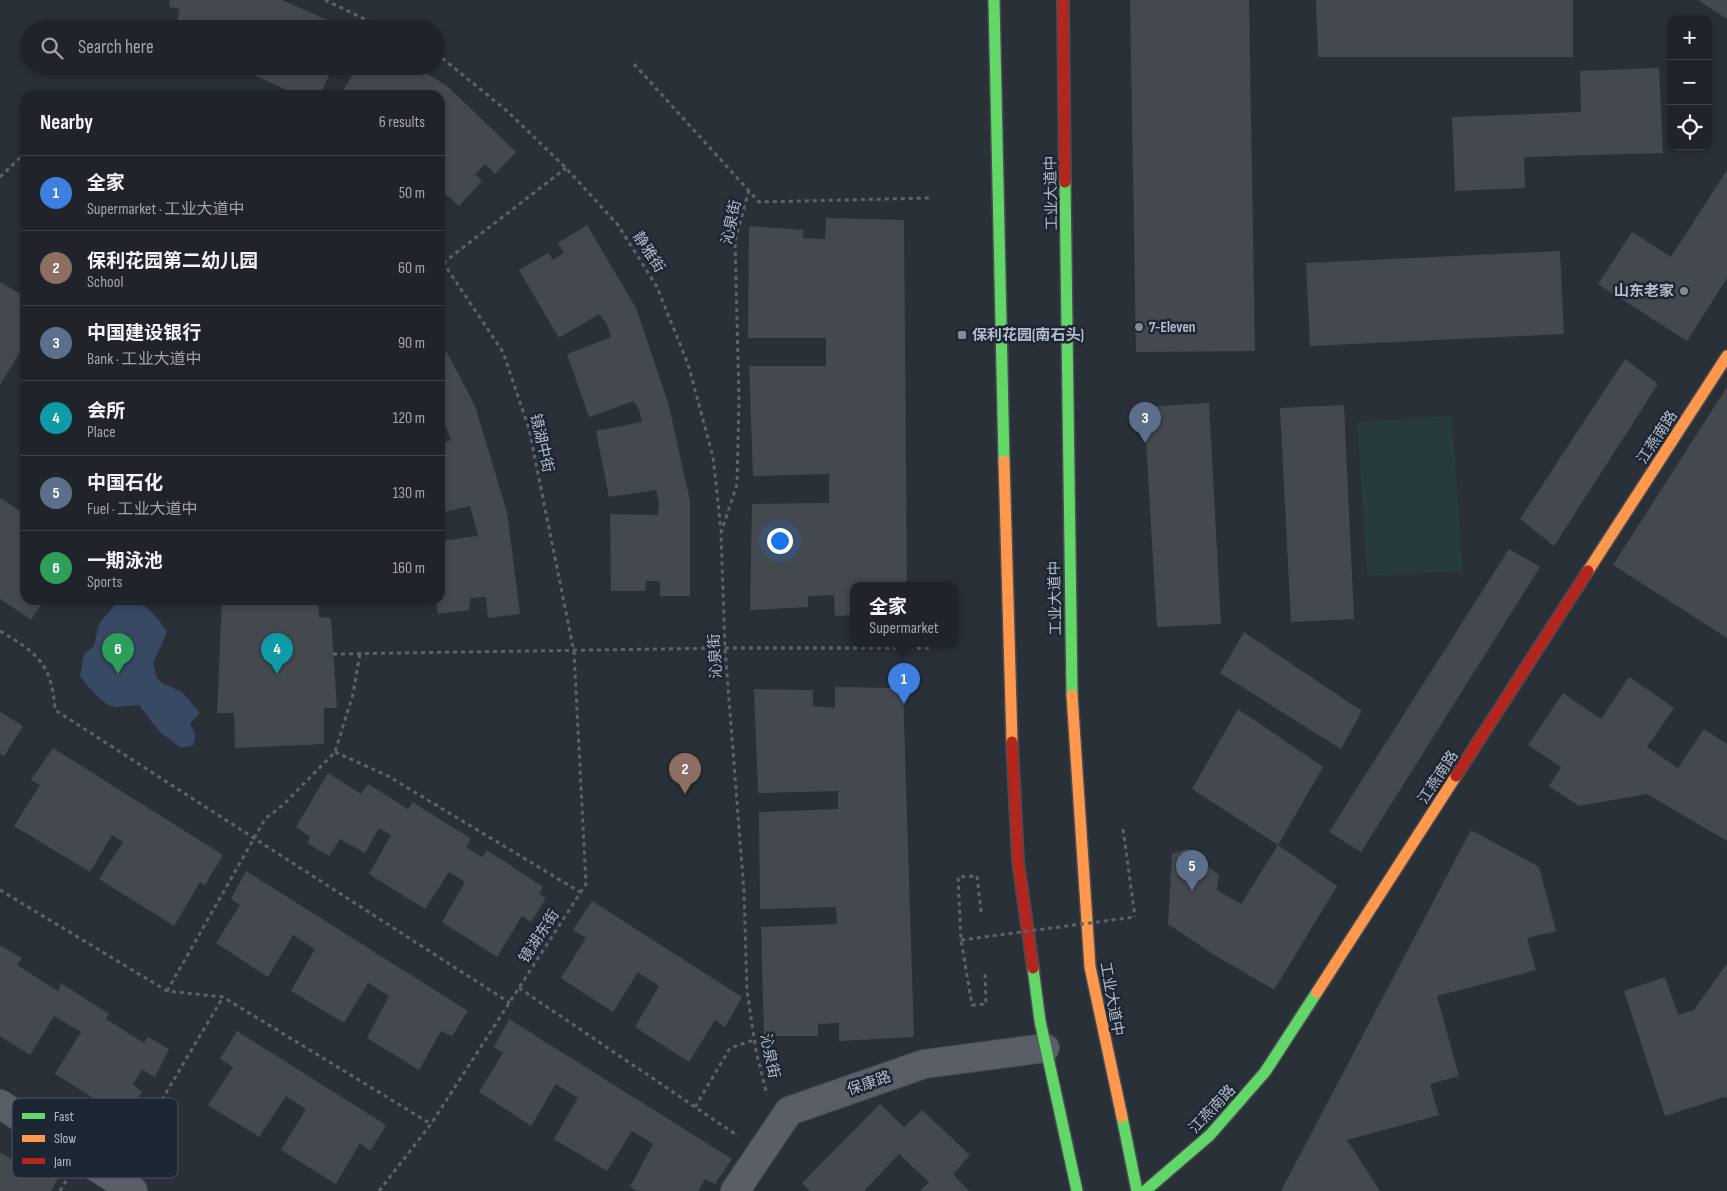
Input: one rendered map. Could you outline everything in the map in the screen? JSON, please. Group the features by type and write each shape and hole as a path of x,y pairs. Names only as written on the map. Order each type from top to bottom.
{"main road":[{"path":"994,0 1008,673 1018,861 1045,1048 1077,1191"},
{"name":"工业大道中","path":"1063,0 1072,700 1090,967 1137,1191"},
{"name":"江燕南路","path":"1145,1191 1210,1136 1265,1072 1727,356"}],"street":[{"name":"保康路","path":"789,1111 924,1064 1045,1048"},
{"path":"0,1104 12,1112"},
{"path":"735,1191 789,1111"},
{"path":"113,1178 124,1185"}],"path":[{"path":"325,0 366,20"},
{"name":"静雅街","path":"445,60 507,111 566,168 618,225 658,287 688,364 713,457 721,533"},
{"path":"634,64 759,202 930,198"},
{"path":"0,177 20,158"},
{"path":"445,261 566,168"},
{"name":"沁泉街","path":"749,190 735,241 739,399 737,484 721,533 725,648 744,892 747,991 754,1040 767,1095 789,1111"},
{"name":"镜湖中街","path":"445,266 504,352 529,429 574,652"},
{"path":"0,631 17,641 41,660 53,685 55,710 253,840 510,1003"},
{"path":"333,654 574,652 725,648 930,648"},
{"name":"镜湖东街","path":"379,1191 431,1124 586,884 574,652"},
{"path":"167,991 265,819 283,805 335,752 352,694 360,654"},
{"path":"335,752 388,776 580,892"},
{"path":"962,940 1135,917 1123,829"},
{"path":"981,912 977,876 958,877 962,940 972,1005 986,1004 985,973"},
{"path":"0,890 167,991 223,997 431,1124"},
{"path":"519,988 761,1152"},
{"path":"170,1098 223,997"},
{"path":"695,1107 730,1048 754,1040"}],"green space":[{"path":"1452,416 1463,571 1367,576 1357,422"}],"water":[{"path":"115,605 143,605 167,632 153,663 157,678 162,683 182,692 200,713 190,724 195,734 194,745 181,748 161,733 139,705 118,707 107,704 87,685 80,676 84,654 94,646 99,624"}],"building":[{"path":"170,0 282,0 328,20 177,20 180,9 169,7"},
{"path":"1130,0 1249,0 1255,351 1136,352"},
{"path":"1316,0 1573,0 1573,57 1318,57"},
{"path":"1698,0 1727,0 1727,19"},
{"path":"1659,68 1663,153 1524,157 1525,188 1455,191 1452,117 1581,112 1580,71"},
{"path":"329,75 322,90 287,90 256,76"},
{"path":"353,75 429,75 447,86 516,152 495,174 485,164 475,174 482,181 459,206 445,193 445,90 343,90"},
{"path":"1727,170 1727,278 1687,341 1598,284 1632,232 1671,257"},
{"path":"826,218 904,220 907,582 850,582 850,615 835,616 834,595 808,596 808,607 750,610 752,504 829,503 829,474 753,476 749,366 826,366 826,338 748,338 749,226 803,230 803,238 825,239"},
{"path":"587,225 636,308 668,402 690,501 690,596 660,596 660,581 646,581 645,591 611,591 610,514 658,515 659,502 656,490 609,497 596,431 642,422 640,412 634,401 589,417 567,354 611,337 607,324 599,314 559,338 519,270 548,253 553,260 564,253 558,243"},
{"path":"1560,251 1564,334 1310,346 1306,263"},
{"path":"0,282 20,294 20,352 0,385"},
{"path":"445,349 475,406 507,512 520,614 488,618 486,597 470,598 469,610 438,614 437,605 445,605 445,540 478,536 470,506 445,512 445,442 451,440 445,424"},
{"path":"1625,359 1658,384 1554,546 1520,519"},
{"path":"1727,387 1727,638 1613,565"},
{"path":"1209,403 1221,624 1157,627 1144,407"},
{"path":"1344,405 1354,619 1291,622 1280,408"},
{"path":"0,498 20,511 20,605 41,605 31,620 0,599"},
{"path":"1509,549 1540,567 1361,852 1329,832"},
{"path":"222,605 318,605 319,617 331,618 337,708 324,708 324,744 235,748 234,713 217,713"},
{"path":"1244,632 1362,711 1341,749 1220,673"},
{"path":"1629,677 1674,708 1647,747 1678,768 1704,729 1727,744 1727,841 1647,794 1579,806 1549,786 1561,767 1528,745 1563,693 1601,719"},
{"path":"835,687 903,688 914,1037 839,1041 839,1023 818,1024 818,1036 764,1036 761,927 837,924 836,907 760,909 759,812 838,809 838,791 758,793 754,689 813,690 813,706 835,708"},
{"path":"1238,709 1323,767 1278,845 1192,789"},
{"path":"0,712 23,726 4,756 0,754"},
{"path":"53,748 223,855 205,885 200,882 174,926 99,879 123,842 112,835 90,872 14,826 40,785 31,780"},
{"path":"328,773 361,794 368,784 408,809 413,802 471,839 466,847 482,857 487,850 543,887 539,894 546,898 531,922 522,916 497,957 442,922 465,882 449,872 425,909 369,874 391,835 379,828 365,853 340,839 329,856 307,843 310,837 296,827"},
{"path":"1471,830 1539,867 1556,931 1527,938 1536,970 1437,996 1459,1076 1430,1084 1439,1115 1347,1140 1380,1191 1281,1191"},
{"path":"1278,845 1337,886 1274,990 1211,953 1168,924 1172,854 1187,849 1219,875 1217,890 1241,904"},
{"path":"246,871 468,1011 452,1036 441,1031 419,1070 367,1038 389,996 368,983 344,1023 291,991 315,949 293,935 268,977 216,943 240,905 231,899"},
{"path":"592,901 742,997 725,1027 715,1020 689,1062 635,1027 659,986 638,972 613,1012 561,978 586,938 573,930"},
{"path":"0,945 22,958 17,965 58,991 61,983 109,1014 106,1019 144,1043 148,1037 169,1049 155,1077 142,1070 133,1084 142,1092 138,1098 93,1098 55,1074 81,1032 54,1016 30,1055 0,1036"},
{"path":"1727,963 1727,1098 1724,1097 1665,1116 1624,991 1665,977 1678,1015 1694,1010"},
{"path":"509,1019 732,1159 715,1184 705,1179 698,1191 637,1191 630,1187 653,1144 632,1131 607,1171 554,1139 578,1098 556,1084 531,1126 479,1092 503,1053 494,1047"},
{"path":"237,1031 386,1125 370,1151 360,1143 336,1184 281,1150 306,1109 286,1096 259,1137 208,1105 233,1067 220,1059"},
{"path":"880,1104 904,1127 922,1110 970,1155 953,1174 969,1191 920,1191 929,1182 899,1154 864,1191 810,1191 802,1183"},
{"path":"0,1152 12,1160 12,1178 58,1178 51,1191 0,1191"}],"traffic: fast":[{"path":"994,0 1004,461"},
{"path":"1065,182 1072,695"},
{"path":"1033,968 1040,1021 1077,1191"},
{"path":"1145,1191 1210,1135 1265,1072 1317,992"},
{"path":"1122,1117 1137,1191"}],"traffic: slow":[{"path":"1588,571 1727,356"},
{"path":"1004,461 1012,742"},
{"path":"1072,695 1090,967 1122,1117"},
{"path":"1317,992 1456,776"}],"traffic: jam":[{"path":"1063,0 1065,182"},
{"path":"1456,776 1588,571"},
{"path":"1012,742 1018,861 1033,968"}],"place":[{"name":"山东老家","path":"1684,291"},
{"name":"7-Eleven","path":"1139,327"},
{"name":"保利花园(南石头)","path":"962,335"},
{"name":"中国建设银行","path":"1145,443"},
{"name":"一期泳池","path":"118,674"},
{"name":"会所","path":"277,674"},
{"name":"全家","path":"904,704"},
{"name":"保利花园第二幼儿园","path":"685,794"},
{"name":"中国石化","path":"1192,891"}]}
